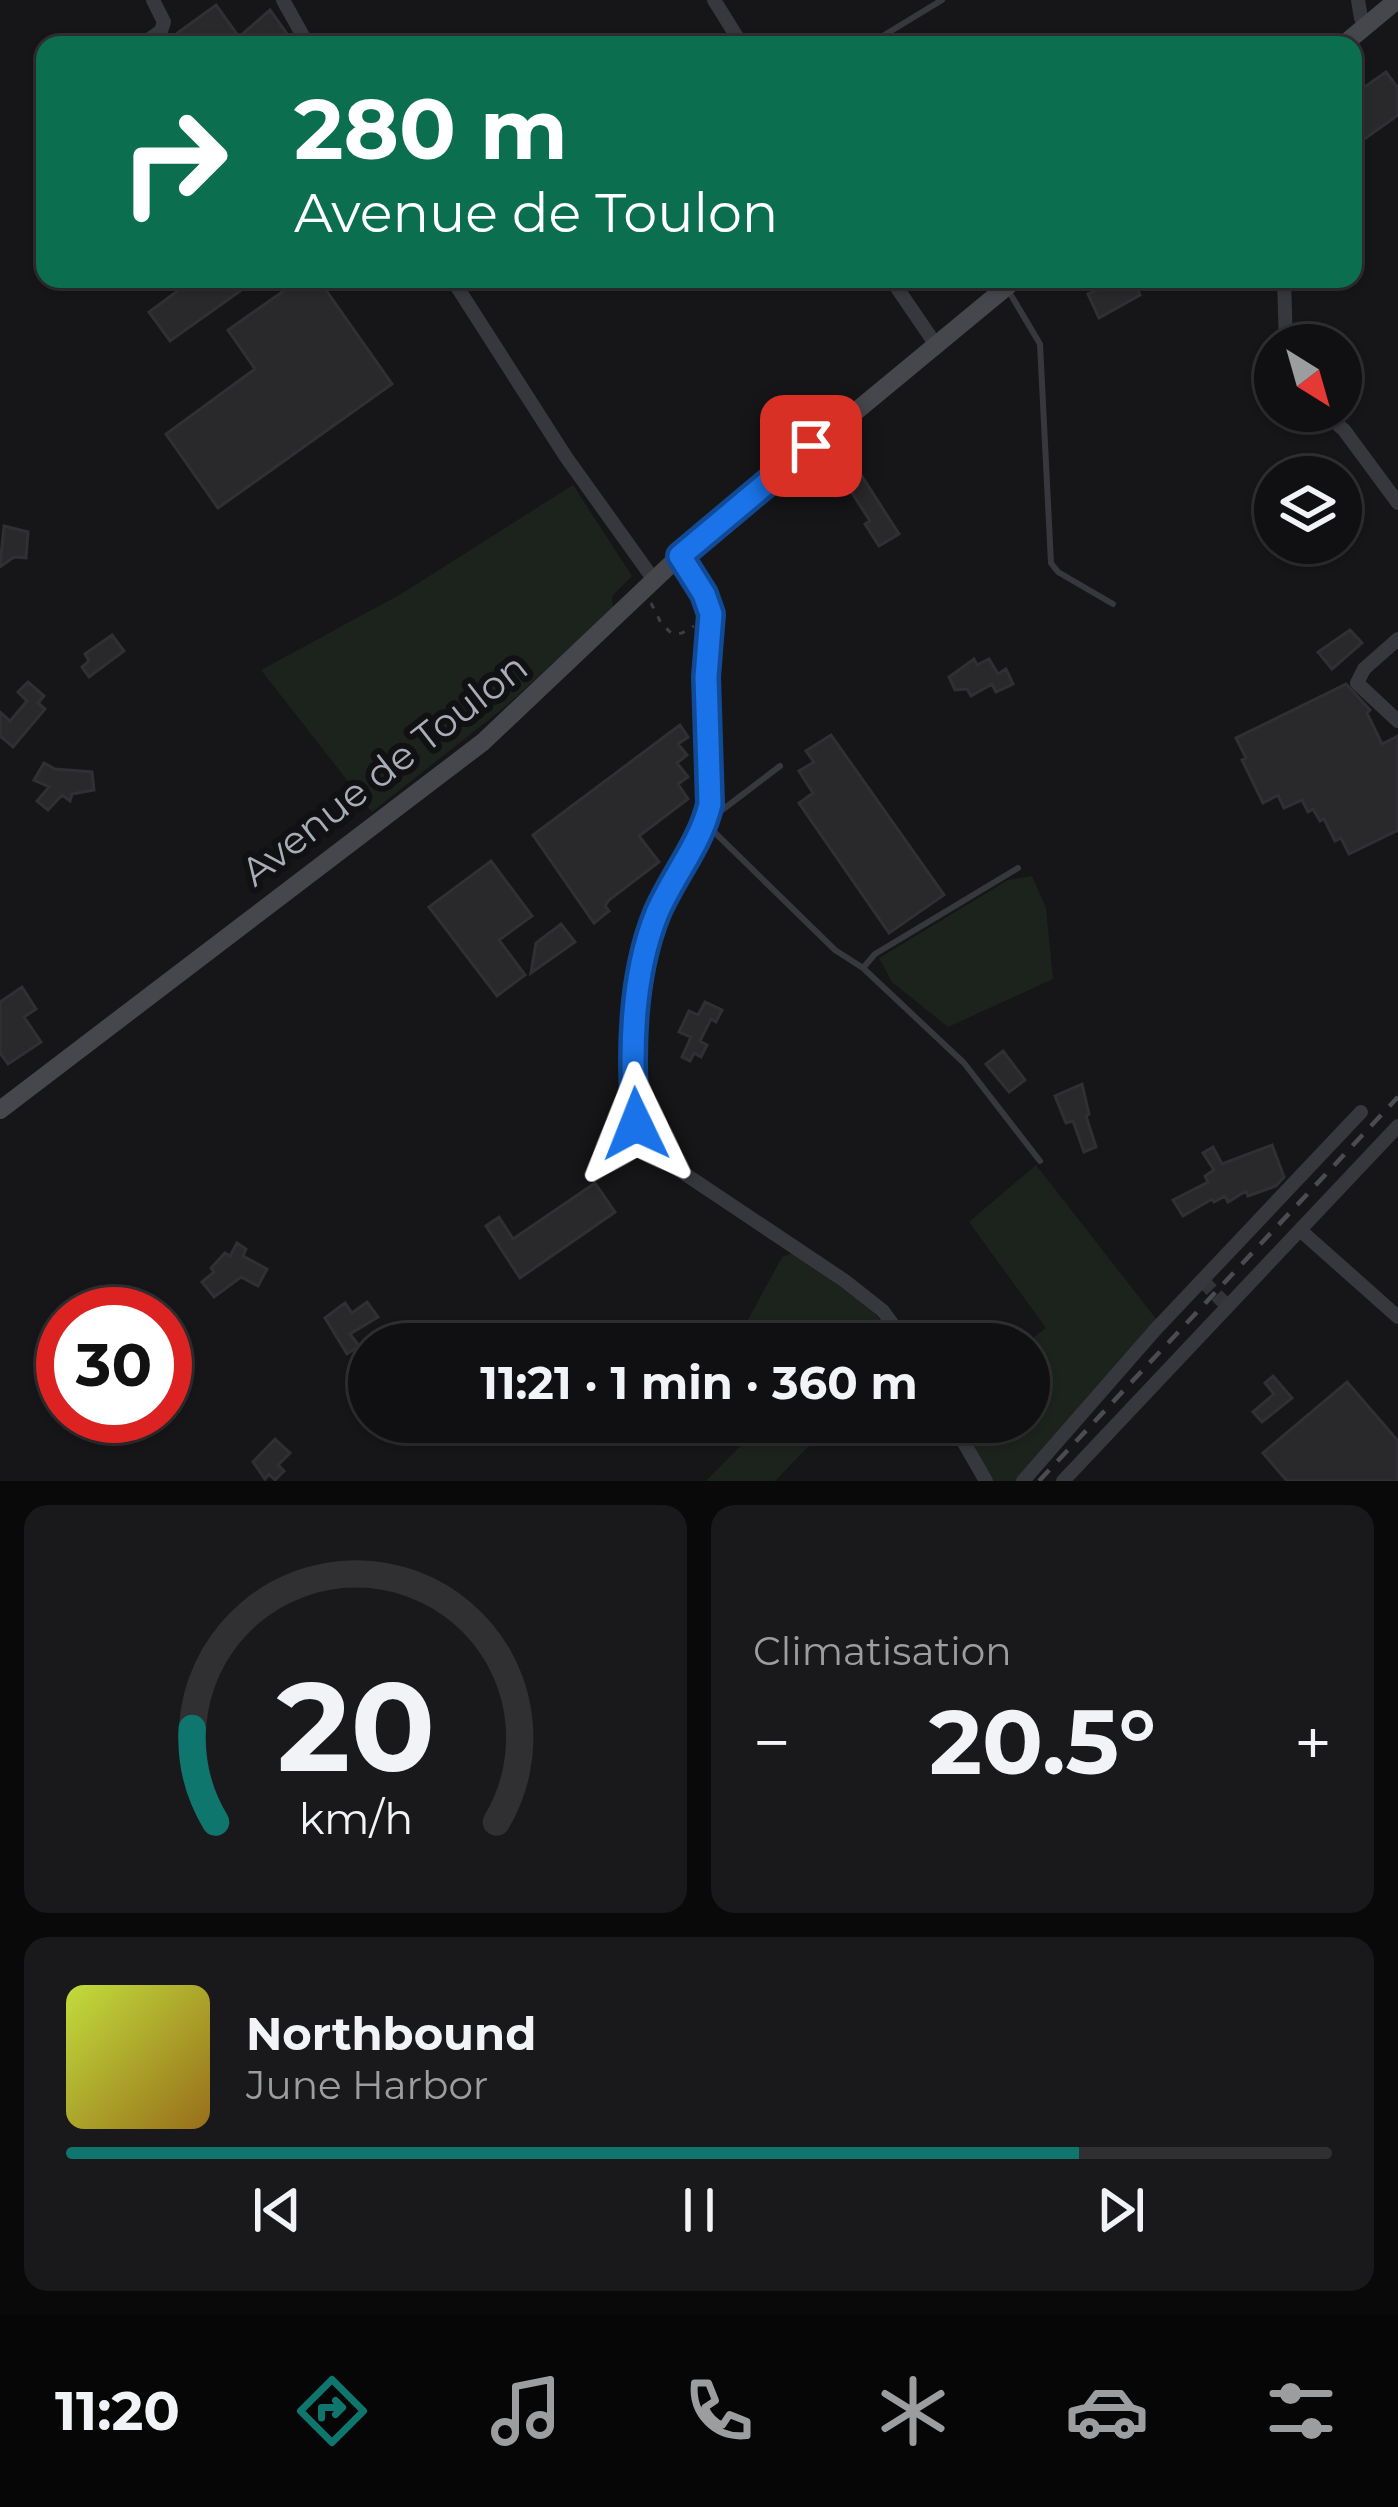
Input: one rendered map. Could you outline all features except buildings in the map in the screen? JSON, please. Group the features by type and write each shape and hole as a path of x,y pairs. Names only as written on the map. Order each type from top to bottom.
{"main road":[{"path":"1354,36 1397,0"},
{"name":"Avenue de Toulon","path":"0,1110 483,742 680,556 1005,288"}],"street":[{"path":"153,0 164,22 154,36"},
{"path":"283,0 303,36"},
{"path":"714,0 736,36"},
{"path":"1358,0 1366,26"},
{"path":"458,288 648,586"},
{"path":"897,288 936,345"},
{"path":"1284,288 1285,324"},
{"path":"1345,432 1398,503"},
{"path":"680,556 711,614 706,677 710,804 705,823 655,917 638,988 636,1124 668,1162 845,1280 892,1323"},
{"path":"1398,639 1364,669 1357,683 1398,721"},
{"path":"1022,1481 1155,1330 1361,1112"},
{"path":"1063,1481 1398,1126"},
{"path":"1300,1230 1398,1317"},
{"path":"964,1443 986,1481"}],"lane":[{"path":"883,36 942,0"},
{"path":"1013,288 1040,344 1052,563 1058,572 1113,604"},
{"path":"780,766 705,823 835,950 863,968 964,1063 1040,1161"},
{"path":"863,968 875,954 1018,868"}],"path":[{"path":"648,586 672,634 682,633 711,614"}],"shaded area":[{"path":"573,485 632,576 612,596 613,608 506,706 372,812 261,670 401,594"},
{"path":"1032,876 1046,908 1053,979 948,1027 892,982 879,958 1008,880"},
{"path":"1036,1165 1157,1320 1018,1481 991,1481 969,1443 1050,1443 1050,1323 1042,1323 969,1222"},
{"path":"798,1255 883,1323 746,1323 782,1257"},
{"path":"743,1443 812,1443 775,1481 706,1481"}],"tunnel":[{"path":"1202,1280 1228,1307"}],"railway":[{"path":"1039,1481 1398,1097"}],"route":[{"path":"636,1124 638,988 655,917 705,823 710,804 706,677 711,614 680,556 811,446"}]}
